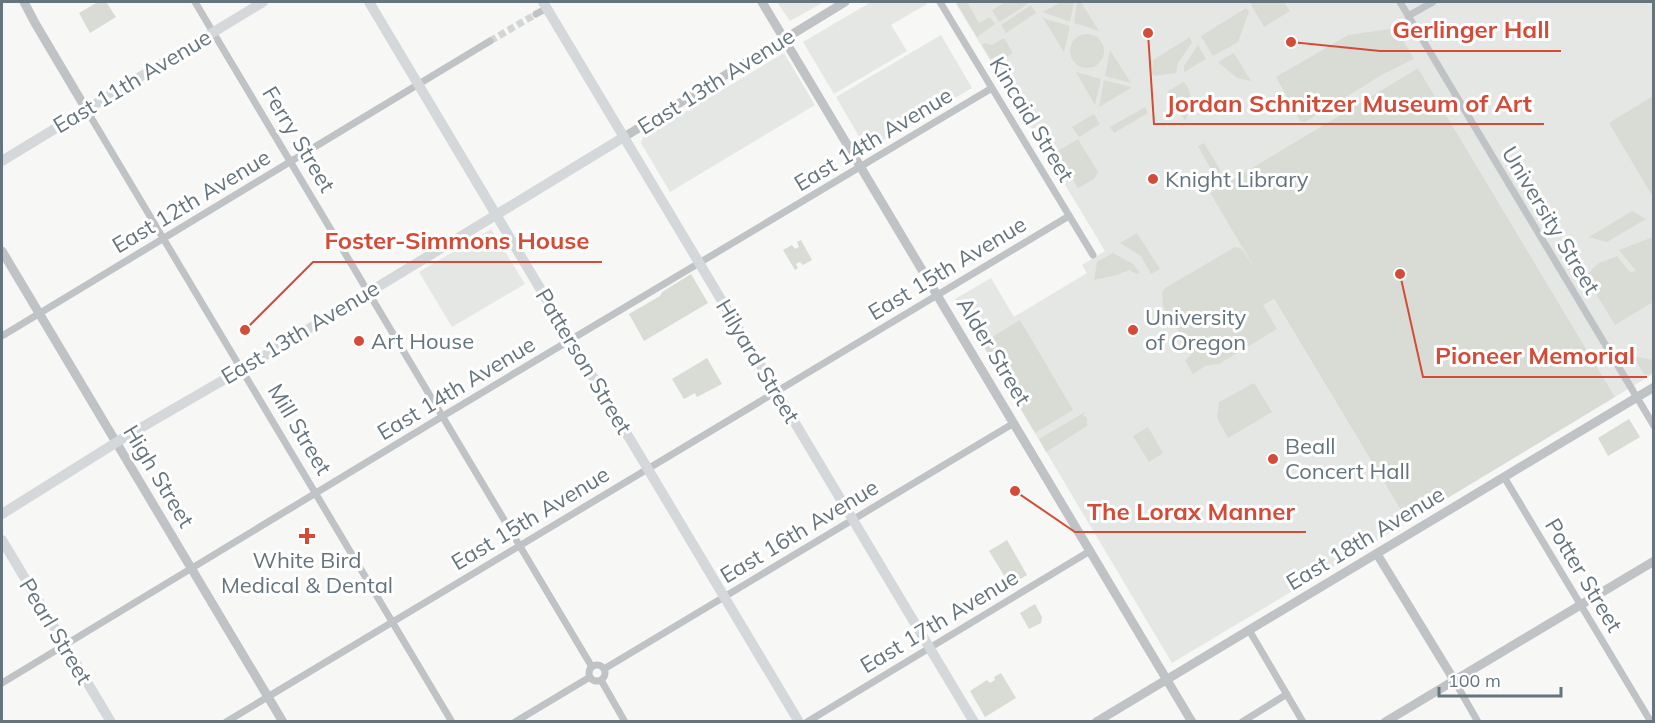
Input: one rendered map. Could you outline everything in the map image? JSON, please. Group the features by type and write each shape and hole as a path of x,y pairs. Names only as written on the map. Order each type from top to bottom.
{"main road":[{"name":"East 11th Avenue","path":"2,161 263,2"},
{"name":"Patterson Street","path":"369,2 799,722"},
{"name":"Hilyard Street","path":"545,5 974,722"},
{"name":"East 13th Avenue","path":"2,514 117,442 242,369 624,137"},
{"name":"Pearl Street","path":"2,540 111,722"}],"street":[{"name":"Mill Street","path":"24,2 452,722"},
{"name":"Ferry Street","path":"195,2 592,667"},
{"name":"Alder Street","path":"762,2 1192,722"},
{"name":"East 13th Avenue","path":"624,137 845,2"},
{"name":"Kincaid Street","path":"940,2 1093,255"},
{"name":"University Street","path":"1400,2 1653,426"},
{"path":"1408,16 1433,2"},
{"path":"536,14 545,5"},
{"name":"East 12th Avenue","path":"2,336 490,41"},
{"name":"East 14th Avenue","path":"2,683 992,88"},
{"name":"East 15th Avenue","path":"225,722 1069,216"},
{"name":"High Street","path":"2,251 283,722"},
{"name":"East 18th Avenue","path":"1096,722 1653,387"},
{"name":"East 16th Avenue","path":"603,669 1014,423"},
{"name":"Potter Street","path":"1504,477 1651,722"},
{"name":"East 17th Avenue","path":"807,722 1090,551"},
{"path":"1377,554 1478,722"},
{"path":"1385,722 1653,561"},
{"path":"1249,630 1303,722"},
{"path":"600,666 603,669 605,674 601,680 596,681 590,677 589,670 592,667 600,666"},
{"path":"515,722 590,677"},
{"path":"601,680 625,722"},
{"path":"1242,722 1287,694"}],"shaded area":[{"path":"98,2 106,2 116,17 90,33 79,13"},
{"path":"777,2 824,2 790,21"},
{"path":"871,2 926,2 927,4 891,25 907,51 834,94 803,42"},
{"name":"University of Oregon","path":"955,2 1653,2 1653,374 1615,397 1418,68 1210,193 1408,522 1172,663 955,299 991,278 1014,317 1087,273 1082,265 1105,251"},
{"path":"967,2 979,23 990,17 995,24 977,37 957,4"},
{"path":"1001,2 1027,2 1028,4 999,22 992,10 1002,4"},
{"path":"1061,2 1074,2 1070,22 1043,12"},
{"path":"1077,2 1081,2 1099,31 1074,23"},
{"path":"1284,2 1290,11 1264,27 1250,3"},
{"path":"1031,5 1036,13 1006,33 1001,25"},
{"path":"1246,8 1249,12 1238,42 1213,56 1201,36"},
{"path":"1043,18 1070,26 1064,52"},
{"path":"1396,28 1414,59 1385,73 1305,122 1300,121 1276,77 1348,35"},
{"path":"1087,34 1099,39 1104,51 1099,63 1087,68 1075,63 1070,51 1075,39"},
{"path":"941,35 972,88 867,150 836,97"},
{"path":"1190,37 1192,43 1178,63 1176,73 1154,76 1152,73 1153,60"},
{"path":"1004,38 1013,53 994,64 982,45 985,43 992,45"},
{"path":"1198,45 1206,59 1184,72 1184,66"},
{"path":"1110,50 1131,83 1105,76"},
{"path":"784,53 815,105 670,192 641,143 643,137"},
{"path":"1234,53 1251,81 1237,78 1218,62"},
{"path":"1418,68 1615,397 1408,522 1274,299 1263,305 1277,329 1219,364 1205,366 1193,374 1185,360 1193,353 1163,306 1162,293 1165,288 1235,247 1242,249 1257,272 1210,193"},
{"path":"1076,72 1101,79 1095,105"},
{"path":"1104,80 1131,87 1131,88 1099,107"},
{"path":"1184,82 1191,101 1185,121 1168,91"},
{"path":"1653,96 1653,197 1609,123"},
{"path":"1145,107 1148,113 1114,133 1110,127"},
{"path":"1094,114 1100,124 1079,137 1072,127"},
{"path":"1078,139 1098,172 1094,179 1078,188 1056,152"},
{"path":"1204,143 1224,176 1208,186 1206,182 1215,176 1198,146"},
{"path":"1632,211 1646,219 1607,242 1589,237"},
{"path":"491,229 525,284 452,327 419,272"},
{"path":"1137,233 1160,269 1151,274 1141,256 1120,243"},
{"path":"1653,237 1653,302 1615,325 1585,276 1599,263 1617,256 1630,272 1636,271 1619,250"},
{"path":"801,240 812,260 803,265 800,262 796,264 798,268 795,270 783,250 792,245 795,249 799,247 797,242"},
{"path":"1113,253 1133,264 1140,273 1129,270 1094,280 1097,262"},
{"path":"691,274 708,303 644,341 629,314"},
{"path":"1020,320 1073,410 1035,433 982,343"},
{"path":"1633,356 1653,360 1653,372 1649,375 1644,374"},
{"path":"707,358 722,384 697,397 695,393 684,399 672,379"},
{"path":"1254,383 1272,412 1228,438 1217,418 1219,402"},
{"path":"1085,412 1083,416 1087,417 1087,426 1046,452 1039,439"},
{"path":"1629,419 1640,437 1608,456 1598,438"},
{"path":"1148,427 1163,453 1149,462 1133,436"},
{"path":"1007,540 1027,575 1010,585 989,551"},
{"path":"1035,604 1042,617 1041,623 1029,629 1020,613"},
{"path":"1001,673 1016,698 985,717 970,691 987,680 990,683"}],"tunnel":[{"path":"490,41 536,14"}],"place":[{"name":"Jordan Schnitzer Museum of Art","path":"1148,33"},
{"name":"Gerlinger Hall","path":"1291,42"},
{"name":"Knight Library","path":"1153,179"},
{"name":"Pioneer Memorial","path":"1400,274"},
{"name":"Foster-Simmons House","path":"245,330"},
{"name":"University of Oregon","path":"1133,330"},
{"name":"Art House","path":"359,341"},
{"name":"Beall Concert Hall","path":"1273,459"},
{"name":"The Lorax Manner","path":"1015,491"},
{"name":"White Bird Medical & Dental","path":"307,536"}]}
